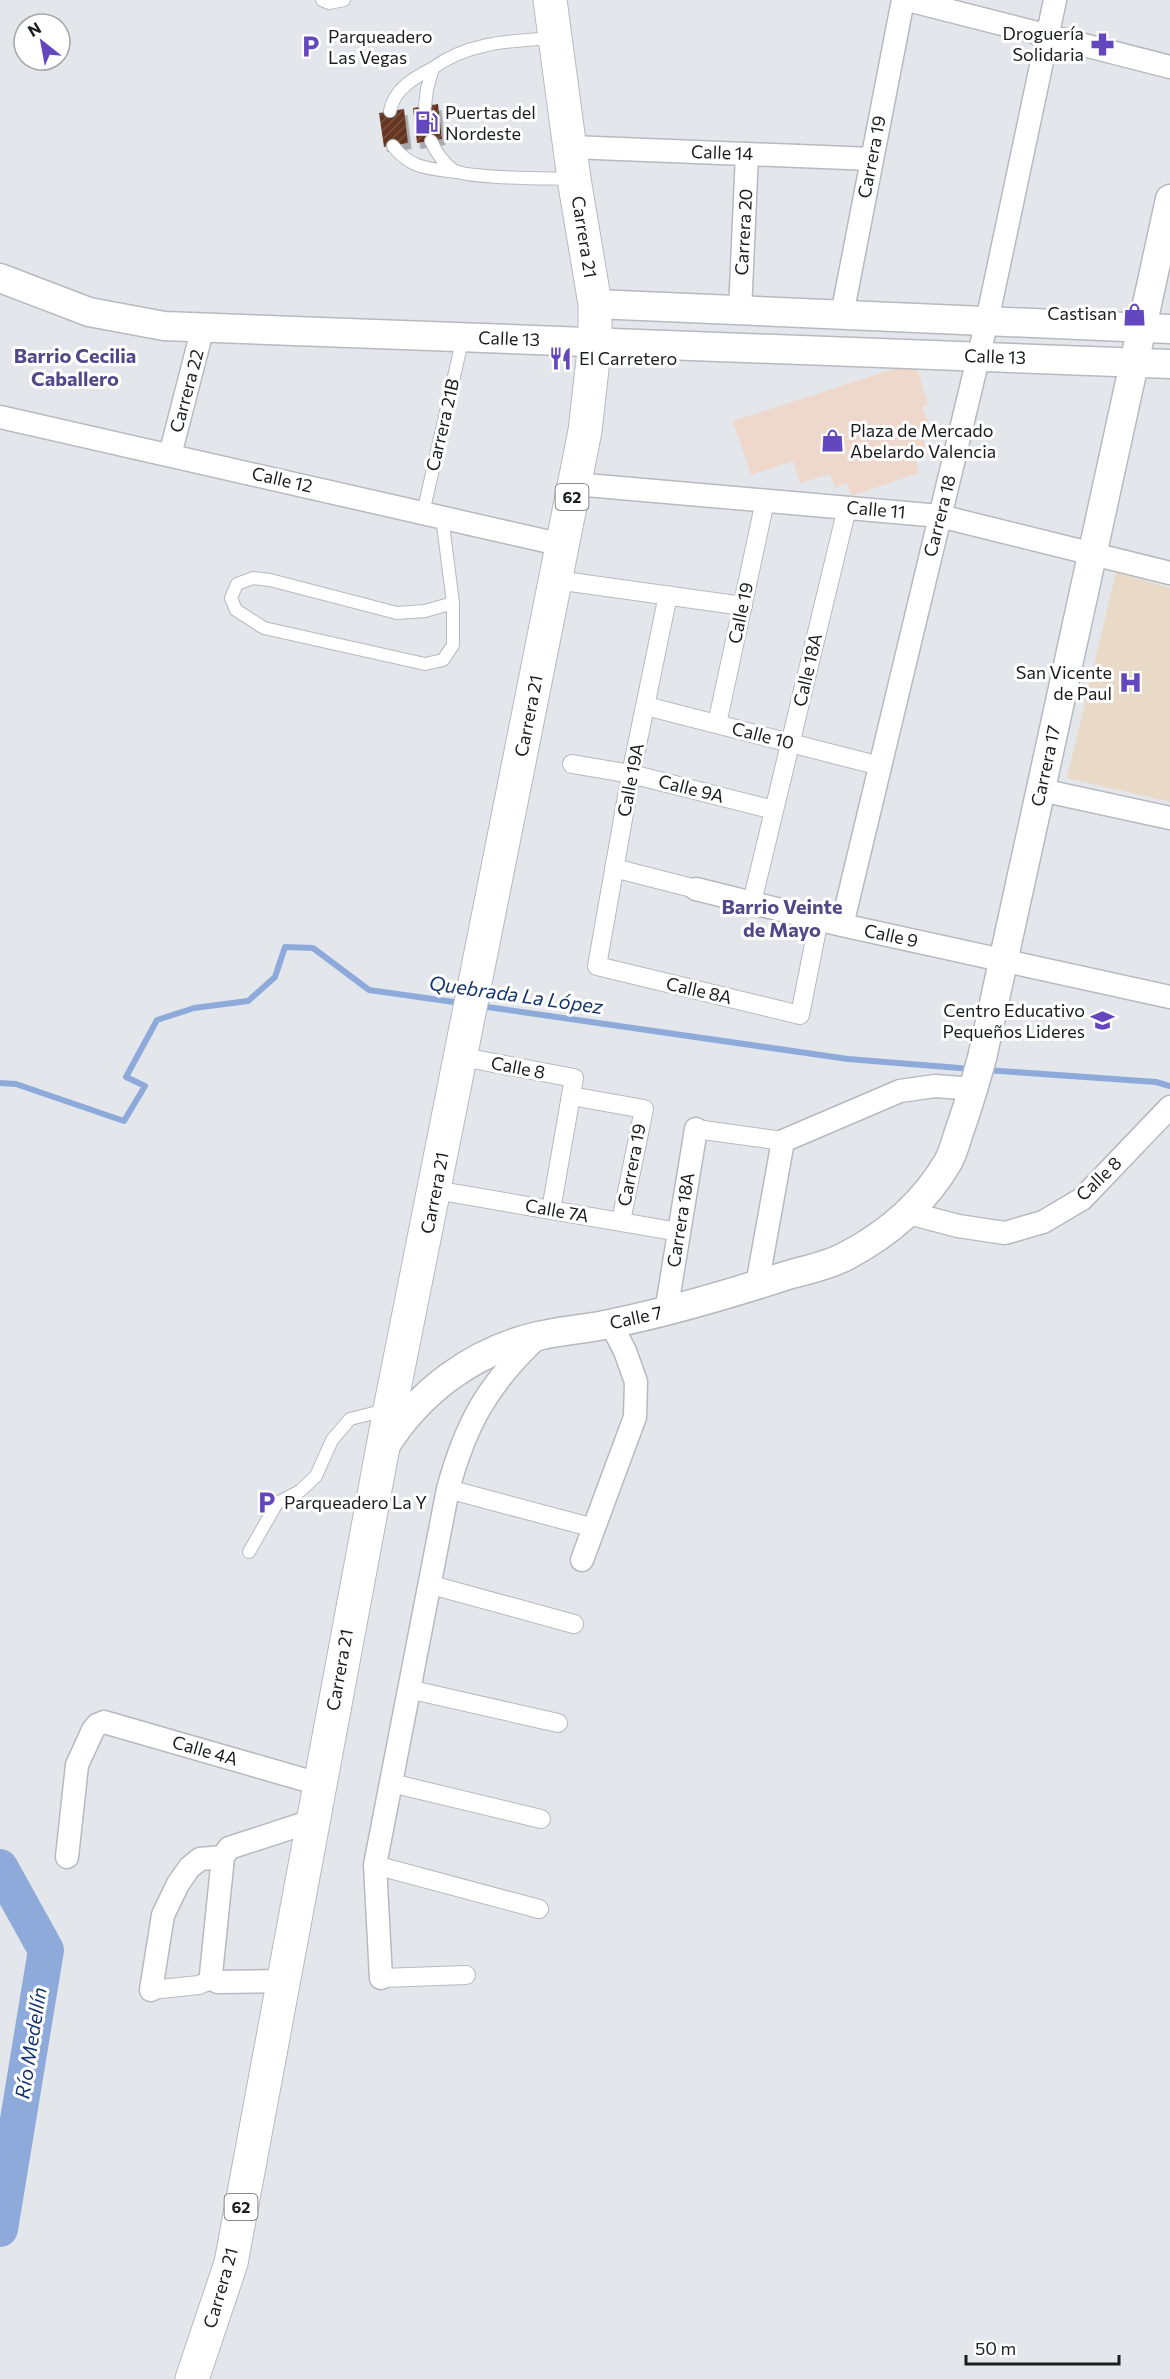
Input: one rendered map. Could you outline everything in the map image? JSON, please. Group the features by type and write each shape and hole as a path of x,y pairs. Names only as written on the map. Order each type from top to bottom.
{"main road":[{"name":"Carrera 21","path":"192,2379 231,2263 390,1409 585,431 595,342 595,304 574,179 550,0"}],"street":[{"name":"Carrera 19","path":"842,315 903,0"},
{"path":"908,0 1170,67"},
{"name":"Carrera 18","path":"842,925 979,356 1055,0"},
{"name":"Calle 14","path":"571,147 872,159"},
{"name":"Carrera 20","path":"741,311 747,154"},
{"name":"Carrera 17","path":"909,1213 949,1160 978,1076 1170,200"},
{"name":"Calle 13","path":"0,278 89,312 164,326 1170,364"},
{"name":"Calle 13","path":"595,304 1170,329"},
{"name":"Carrera 22","path":"170,455 203,327"},
{"name":"Calle 12","path":"0,417 563,545"},
{"name":"Calle 11","path":"575,484 940,516 1170,573"},
{"name":"Calle 19","path":"717,724 765,501"},
{"name":"Calle 18A","path":"753,902 847,508"},
{"path":"556,580 743,606"},
{"name":"Calle 19A","path":"597,966 631,774 669,595"},
{"name":"Calle 10","path":"646,706 880,766"},
{"name":"Calle 9A","path":"572,764 631,774 774,810"},
{"path":"1041,790 1170,818"},
{"name":"Calle 9","path":"614,868 842,925 1170,997"},
{"name":"Calle 8A","path":"597,966 801,1015 819,919"},
{"name":"Calle 8","path":"462,1057 644,1109"},
{"path":"696,1129 783,1141 900,1091 978,1076"},
{"path":"551,1210 572,1087"},
{"name":"Calle 8","path":"909,1213 958,1226 1005,1233 1043,1222 1082,1198 1170,1107"},
{"name":"Carrera 19","path":"621,1221 644,1109"},
{"name":"Carrera 18A","path":"666,1312 696,1129"},
{"path":"757,1285 783,1141"},
{"name":"Calle 7A","path":"435,1190 679,1232"},
{"name":"Calle 7","path":"384,1448 420,1401 448,1376 483,1355 517,1341 540,1335 611,1324 666,1312 845,1257 895,1225 909,1213"},
{"path":"582,1560 635,1417 636,1382 625,1351 611,1324"},
{"path":"466,1975 381,1978 375,1865 428,1584 457,1455 471,1421 490,1389 540,1335"},
{"path":"448,1489 594,1528"},
{"path":"428,1584 574,1624"},
{"path":"408,1689 558,1723"},
{"name":"Calle 4A","path":"68,1857 77,1765 93,1730 104,1722 319,1784"},
{"path":"391,1783 540,1819"},
{"path":"282,1981 218,1982 213,1979 211,1974 223,1857 229,1848 312,1821"},
{"path":"213,1979 199,1985 151,1990 163,1915 178,1884 189,1868 200,1859 223,1857"},
{"path":"375,1865 539,1909"}],"lane":[{"path":"322,0 328,3 344,0"},
{"path":"390,111 396,96 407,84 456,54 491,43 555,38"},
{"path":"424,106 433,68"},
{"path":"430,141 439,158 455,172"},
{"path":"393,146 420,167 507,177 574,179"},
{"name":"Carrera 21B","path":"432,515 463,337"},
{"path":"432,515 453,603 453,645 443,660 425,664 264,628 236,610 231,598 237,584 253,578 270,580 397,613 425,611 453,603"},
{"path":"249,1552 277,1503 300,1491 316,1476 332,1440 350,1419 390,1409"}],"shaded area":[{"name":"Plaza de Mercado Abelardo Valencia","path":"915,362 928,404 922,406 929,425 920,428 928,455 915,459 919,473 851,496 847,483 835,488 830,474 800,483 793,461 751,475 733,421"},
{"name":"San Vicente de Paul","path":"1116,572 1170,588 1170,802 1067,778"}],"building":[{"name":"Puertas del Nordeste","path":"438,104 442,139 417,143 413,108"},
{"name":"Puertas del Nordeste","path":"404,109 408,143 384,147 379,113"}],"waterway":[{"name":"Quebrada La López","path":"0,1083 16,1084 124,1121 145,1086 126,1077 157,1020 194,1008 248,1001 275,977 285,947 313,948 369,990 461,1003"},
{"name":"Quebrada La López","path":"480,1006 848,1059 972,1069"},
{"name":"Quebrada La López","path":"986,1070 1156,1082 1170,1086"},
{"name":"Río Medellín","path":"0,1867 46,1950 0,2229"}],"place":[{"name":"Droguería Solidaria","path":"1102,44"},
{"name":"Parqueadero Las Vegas","path":"310,47"},
{"name":"Puertas del Nordeste","path":"427,123"},
{"name":"Castisan","path":"1135,314"},
{"name":"El Carretero","path":"561,359"},
{"name":"Plaza de Mercado Abelardo Valencia","path":"832,441"},
{"name":"San Vicente de Paul","path":"1130,683"},
{"name":"Centro Educativo Pequeños Lideres","path":"1103,1021"},
{"name":"Parqueadero La Y","path":"266,1503"}],"district":[{"name":"Barrio Cecilia Caballero","path":"75,368"},
{"name":"Barrio Veinte de Mayo","path":"782,918"}]}
